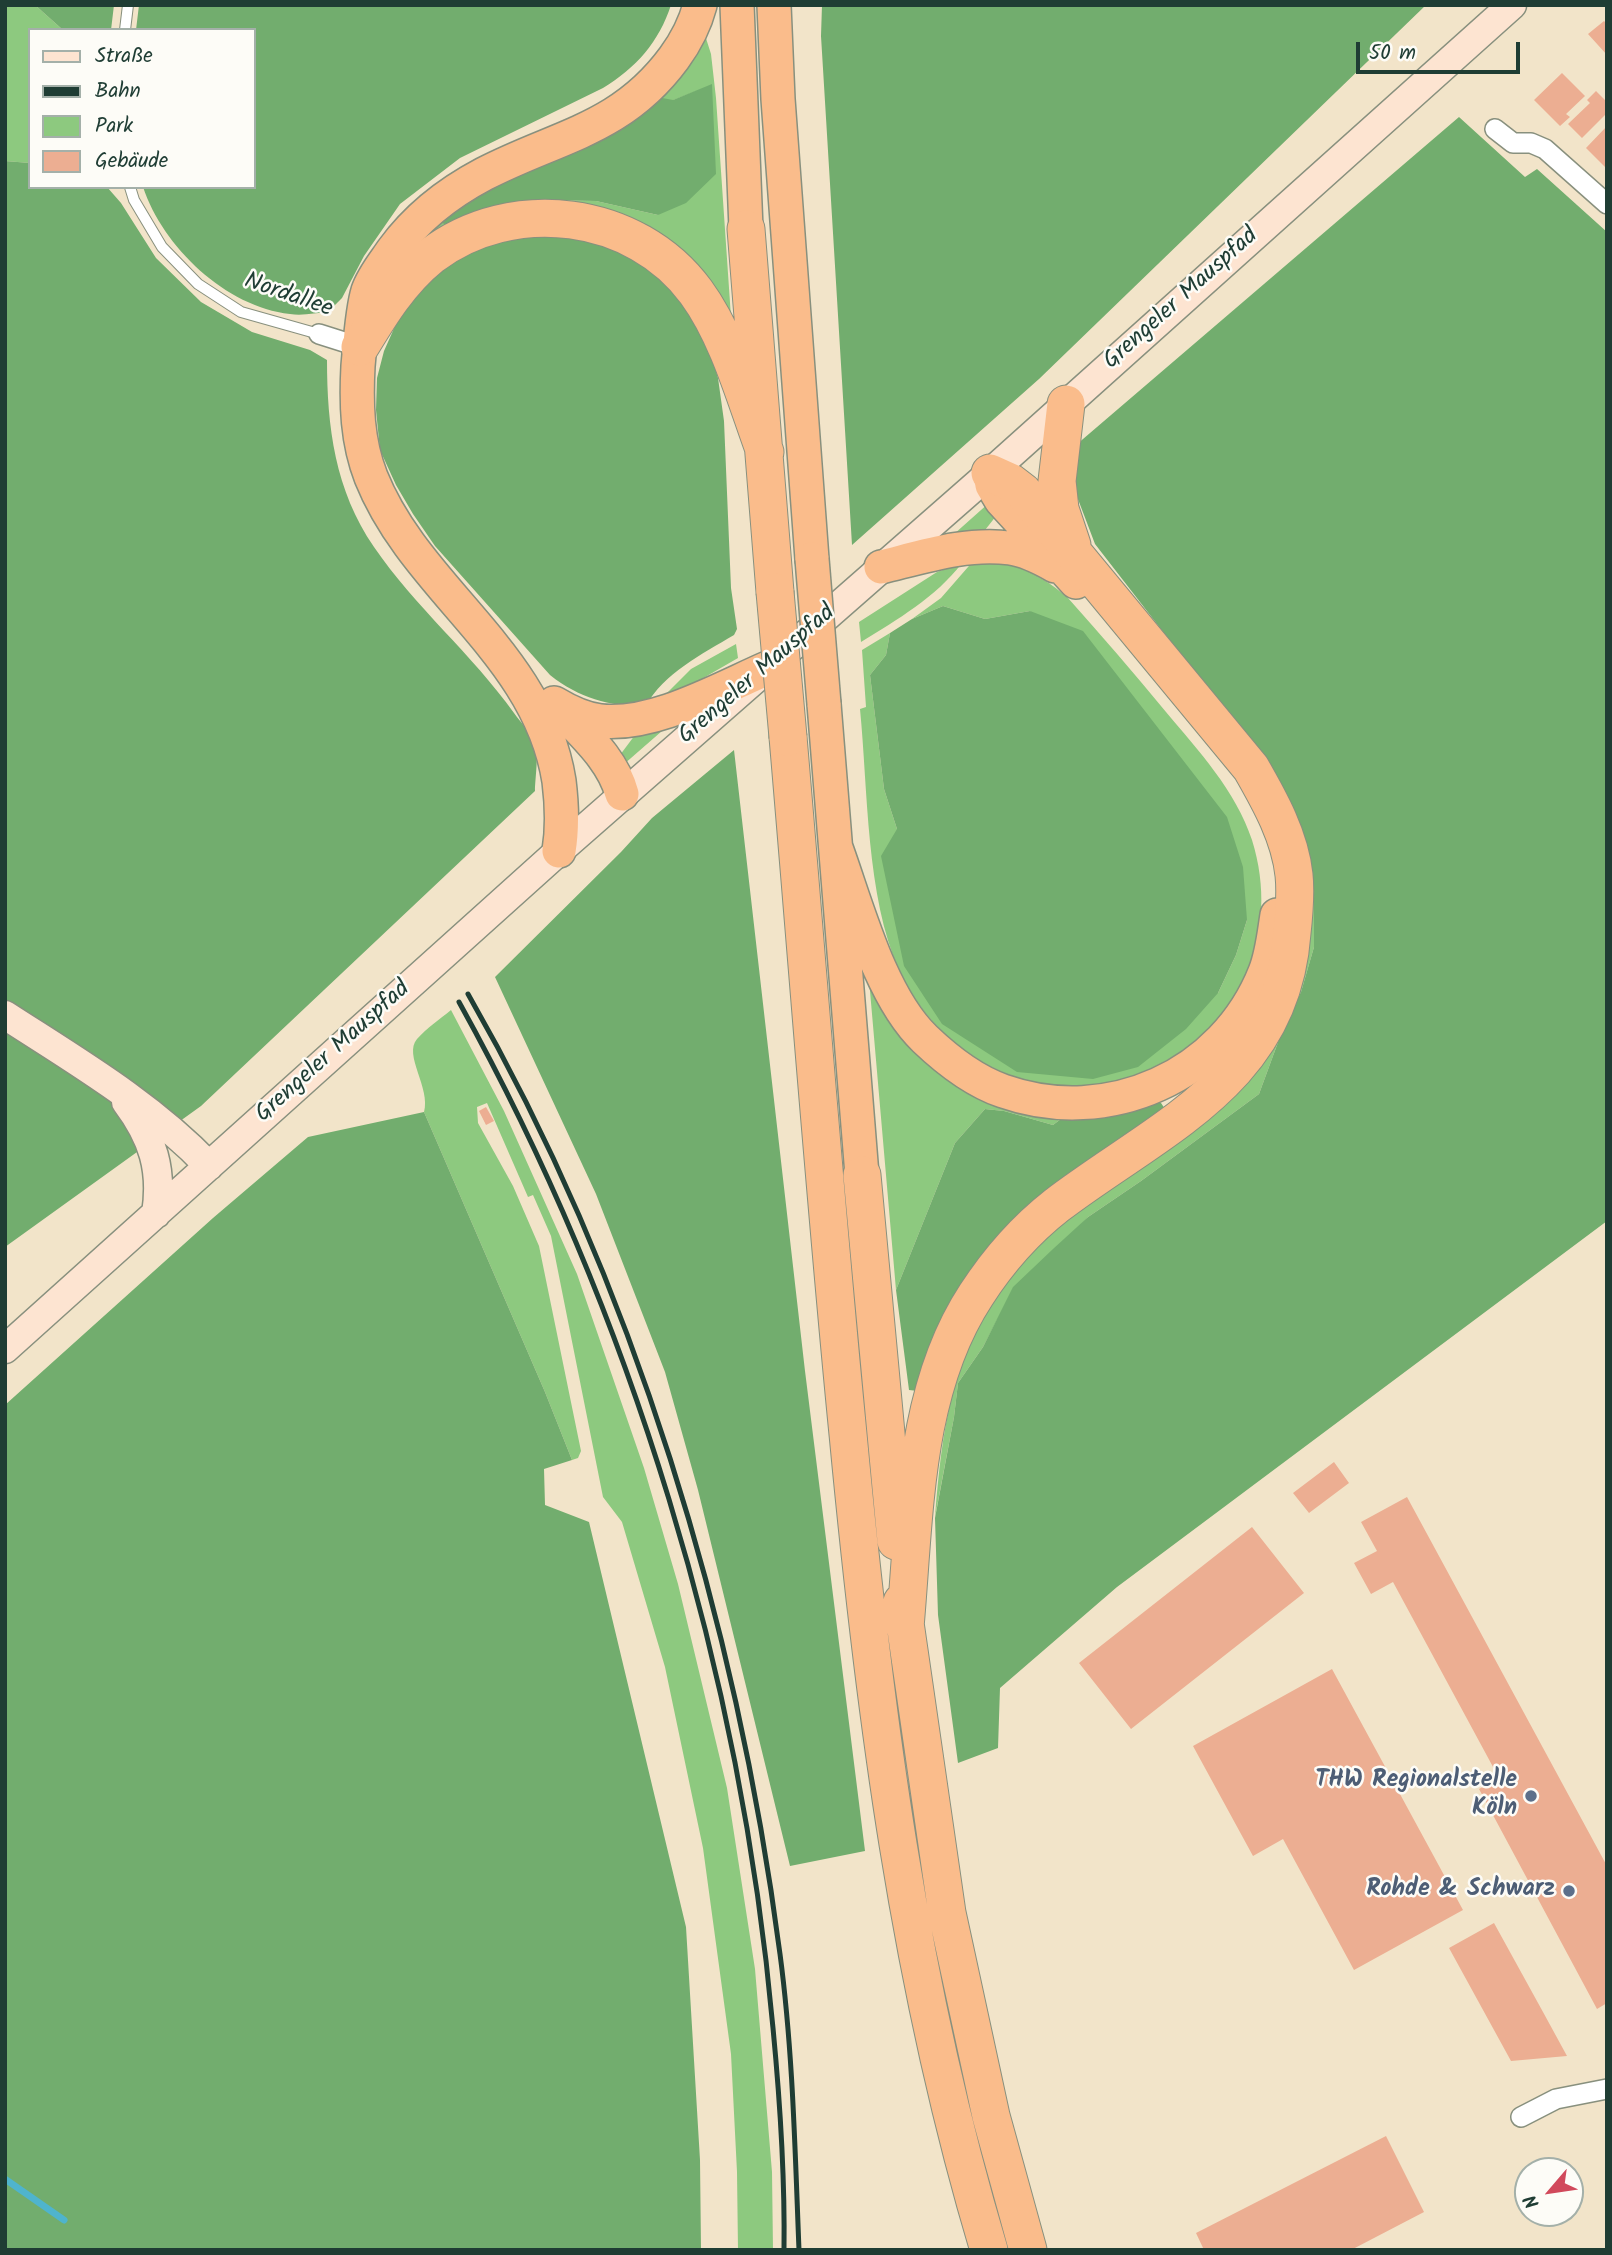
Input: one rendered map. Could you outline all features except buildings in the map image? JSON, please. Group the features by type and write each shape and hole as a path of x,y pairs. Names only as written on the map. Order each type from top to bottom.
{"highway":[{"path":"622,794 600,783 583,770 547,711 407,540 388,512 363,452 357,409 359,347 368,291 390,254 414,224 442,200 482,175 598,124 633,102 660,77 683,44 700,5"},
{"path":"737,5 746,229 838,1331 863,1594 882,1747 911,1926 960,2148 985,2243"},
{"path":"774,5 788,258 835,848 862,1175 905,1627 947,1913 991,2116 1028,2250"},
{"path":"359,347 404,282 430,257 453,242 496,225 542,217 565,218 610,228 649,248 681,274 695,290 716,323 765,453"},
{"path":"905,1627 917,1493 930,1407 957,1329 975,1296 997,1265 1036,1223 1108,1169 1177,1123 1234,1072 1255,1045 1271,1016 1291,950 1294,875 1271,802 1251,768 1218,726 1072,565 1057,481 1066,404"},
{"path":"835,848 880,967 899,1006 923,1037 959,1068 1001,1091 1036,1101 1069,1104 1130,1096 1180,1073 1208,1053 1251,1002 1261,981 1273,942 1277,883 1273,851 1252,799 1213,743 1072,565 1023,492 1010,482 990,473"},
{"path":"881,567 946,551 1010,548 1072,565"},
{"path":"547,711 607,721 627,720 673,708 770,667"},
{"path":"547,711 559,785 562,823 559,851"}],"main road":[{"name":"Grengeler Mauspfad","path":"5,1349 622,794 990,473 1512,5"},
{"path":"5,1014 112,1084 170,1128 209,1166"},
{"path":"112,1084 144,1126 152,1147 158,1187 156,1214"}],"street":[{"path":"1495,128 1513,143 1531,143 1545,149 1607,204"},
{"name":"Nordallee","path":"319,334 359,347"},
{"path":"1521,2117 1556,2099 1607,2089"}],"lane":[{"path":"125,28 128,5"},
{"name":"Nordallee","path":"131,189 134,200 162,247 198,284 241,312 319,334"}],"green space":[{"path":"5,5 35,5 61,28 28,28 28,163 5,161"},
{"path":"35,5 114,5 111,28 61,28"},
{"path":"139,5 671,5 653,42 626,72 603,88 460,158 400,204 364,256 342,298 328,312 299,315 266,309 243,300 200,270 181,252 165,231 144,189 256,189 256,28 136,28"},
{"path":"822,5 1426,5 1039,379 852,545 821,36"},
{"path":"704,32 711,54 716,98 732,332 393,261 495,177","holes":["712,85 658,215 596,201 543,200 494,181 577,152 635,115"]},
{"path":"712,84 716,174 686,203 658,215 596,201 543,200 453,227 442,223 443,210 494,181 577,152 635,115 657,97 673,100"},
{"path":"1459,117 1525,177 1537,169 1607,232 1607,1221 1117,1587 1000,1688 998,1748 958,1763 938,1615 935,1518 958,1383 983,1347 1013,1287 1088,1217 1259,1094 1284,1026 1301,992 1314,947 1314,907 1300,824 1261,758 1095,544 1062,457"},
{"path":"5,161 28,163 28,189 109,189 121,203 156,258 201,302 252,332 310,350 327,360 329,409 336,457 350,503 361,525 390,569 498,691 529,732 534,740 537,761 535,791 201,1106 5,1247"},
{"path":"541,234 589,239 623,252 648,268 684,303 710,349 718,378 724,421 731,588 737,629 734,635 673,674 645,707 619,705 583,695 550,675 435,546 396,485 380,450 376,410 377,378 384,351 400,315 420,288 461,255 501,239"},
{"path":"990,502 1000,511 978,539 944,543"},
{"path":"975,559 1009,564 1022,569 1043,579 1068,598 1215,772 1236,805 1252,840 1260,875 1261,909 1257,942 1246,973 1231,1002 1210,1027 1184,1049 1148,1070 1118,1082 1073,1088 1042,1085 983,1063 957,1045 934,1023 914,998 888,941 874,876 860,709 866,707 862,650 890,633 886,655 870,675 884,789 897,829 1218,993 1236,955 1247,920 1030,611 985,619 943,606 912,619 941,598"},
{"path":"962,563 928,597 861,642 859,622 937,572"},
{"path":"943,606 985,619 1030,611 1083,631 1227,817 1243,867 1247,920 1236,955 1218,993 1186,1029 1138,1067 1093,1079 1017,1072 942,1024 904,966 881,856 897,829 884,789 870,675 886,655 890,633 912,619"},
{"path":"736,644 738,658 661,699 691,669"},
{"path":"670,724 623,765 617,759 638,731"},
{"path":"734,750 805,1371 865,1851 790,1866 698,1490 665,1372 596,1194 495,977 652,818"},
{"path":"1306,863 1314,907 1314,947 1301,992 1284,1026 1259,1094 1088,1217 997,1320 983,1347 958,1383 935,1517 941,1454 952,1395 972,1338 987,1310 1005,1283 1042,1242 1085,1207 1203,1124 1244,1085 1293,999 1303,975 1310,927"},
{"path":"868,968 897,1018 1070,1112 1053,1125 1004,1111 985,1109 955,1143 896,1290"},
{"path":"451,1010 504,1111 577,1274 644,1468 678,1584 727,1788 755,1969 772,2172 773,2250 738,2250 731,2054 703,1848 665,1667 622,1522 603,1497 551,1236 533,1195 528,1197 487,1103 477,1107 478,1123 513,1186 539,1246 581,1451 578,1458 572,1460 424,1112 424,1093 413,1054 414,1046 421,1035"},
{"path":"1145,1100 1161,1103 1167,1112 1071,1182 918,1391 909,1390 896,1290 955,1143 985,1109 1004,1111 1053,1125 1070,1112"},
{"path":"424,1112 572,1460 544,1469 545,1505 589,1522 686,1927 700,2160 701,2250 5,2250 5,1405 213,1218 308,1137"}],"waterway":[{"path":"5,2179 64,2220"}],"railway":[{"path":"468,994 527,1105 581,1220 628,1338 670,1459 706,1581 736,1705 761,1830 780,1954 791,2065 799,2250"},
{"path":"459,1002 521,1121 577,1244 626,1370 669,1499 705,1630 735,1762 757,1895 778,2083 784,2250"}],"place":[{"name":"THW Regionalstelle Köln","path":"1531,1796"},
{"name":"Rohde & Schwarz","path":"1569,1891"}]}
